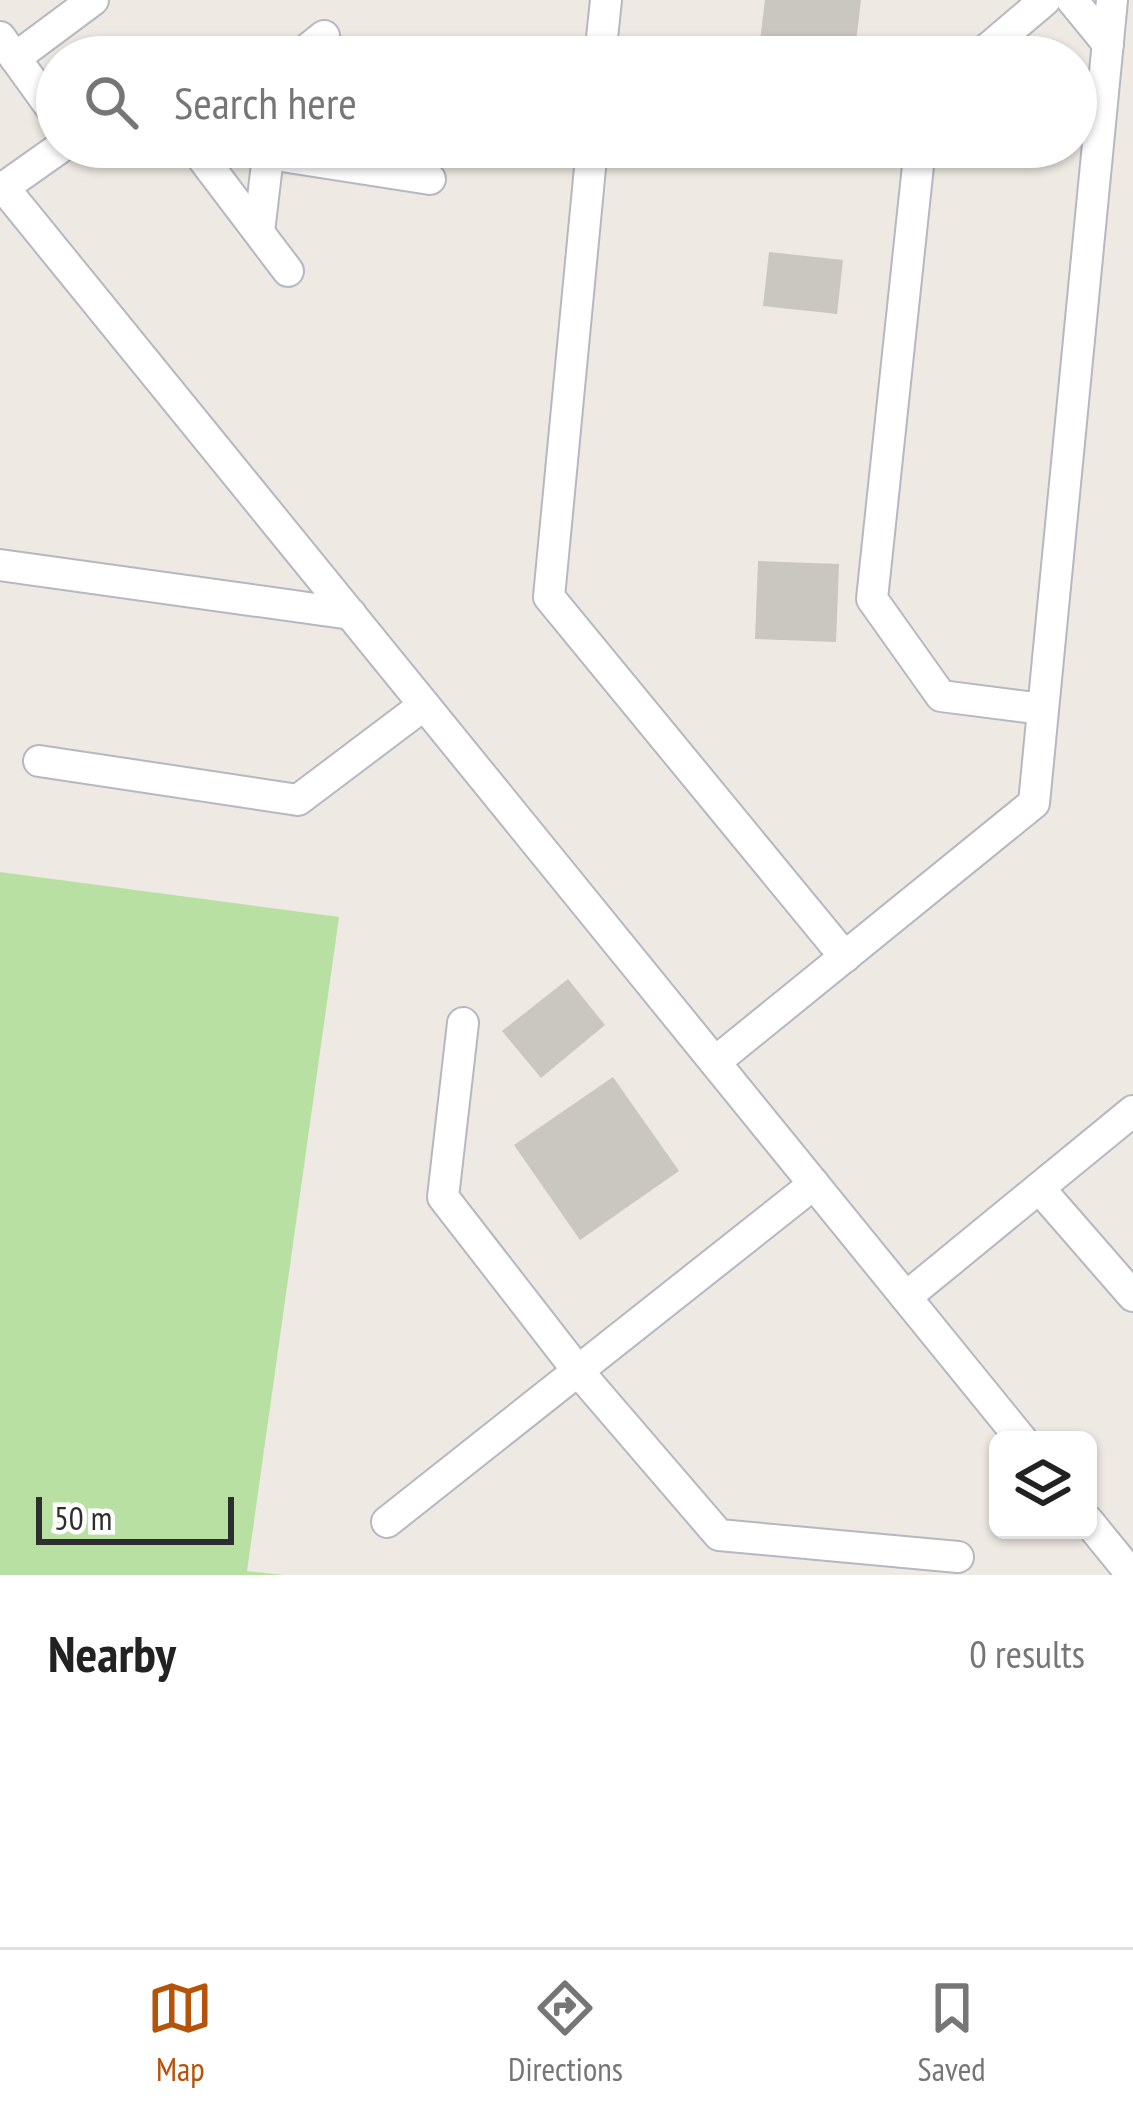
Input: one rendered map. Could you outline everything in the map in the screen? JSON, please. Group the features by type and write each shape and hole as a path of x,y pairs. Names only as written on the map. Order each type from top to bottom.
{"street":[{"path":"36,87 8,48 93,0"},
{"path":"603,36 606,0"},
{"path":"1003,36 1045,0"},
{"path":"1072,0 1108,44"},
{"path":"1097,157 1112,0"},
{"path":"36,165 2,189 1015,1431"},
{"path":"210,168 288,271"},
{"path":"259,232 267,168"},
{"path":"369,168 430,179"},
{"path":"590,168 549,597 844,957"},
{"path":"918,168 872,599 941,696 1043,709"},
{"path":"716,1062 1034,802 1096,168"},
{"path":"0,565 351,614"},
{"path":"38,760 298,800 424,705"},
{"path":"464,1023 443,1197 578,1371 719,1535 958,1556"},
{"path":"906,1297 1133,1111"},
{"path":"388,1522 814,1184"},
{"path":"1039,1188 1133,1296"},
{"path":"1097,1531 1132,1575"}],"green space":[{"path":"0,872 339,917 247,1571 284,1575 0,1575"}],"building":[{"path":"765,0 861,0 857,36 760,36"},
{"path":"769,252 843,260 837,314 763,306"},
{"path":"758,561 839,564 836,642 755,639"},
{"path":"568,979 605,1025 541,1078 502,1031"},
{"path":"613,1077 679,1171 580,1240 514,1145"}]}
